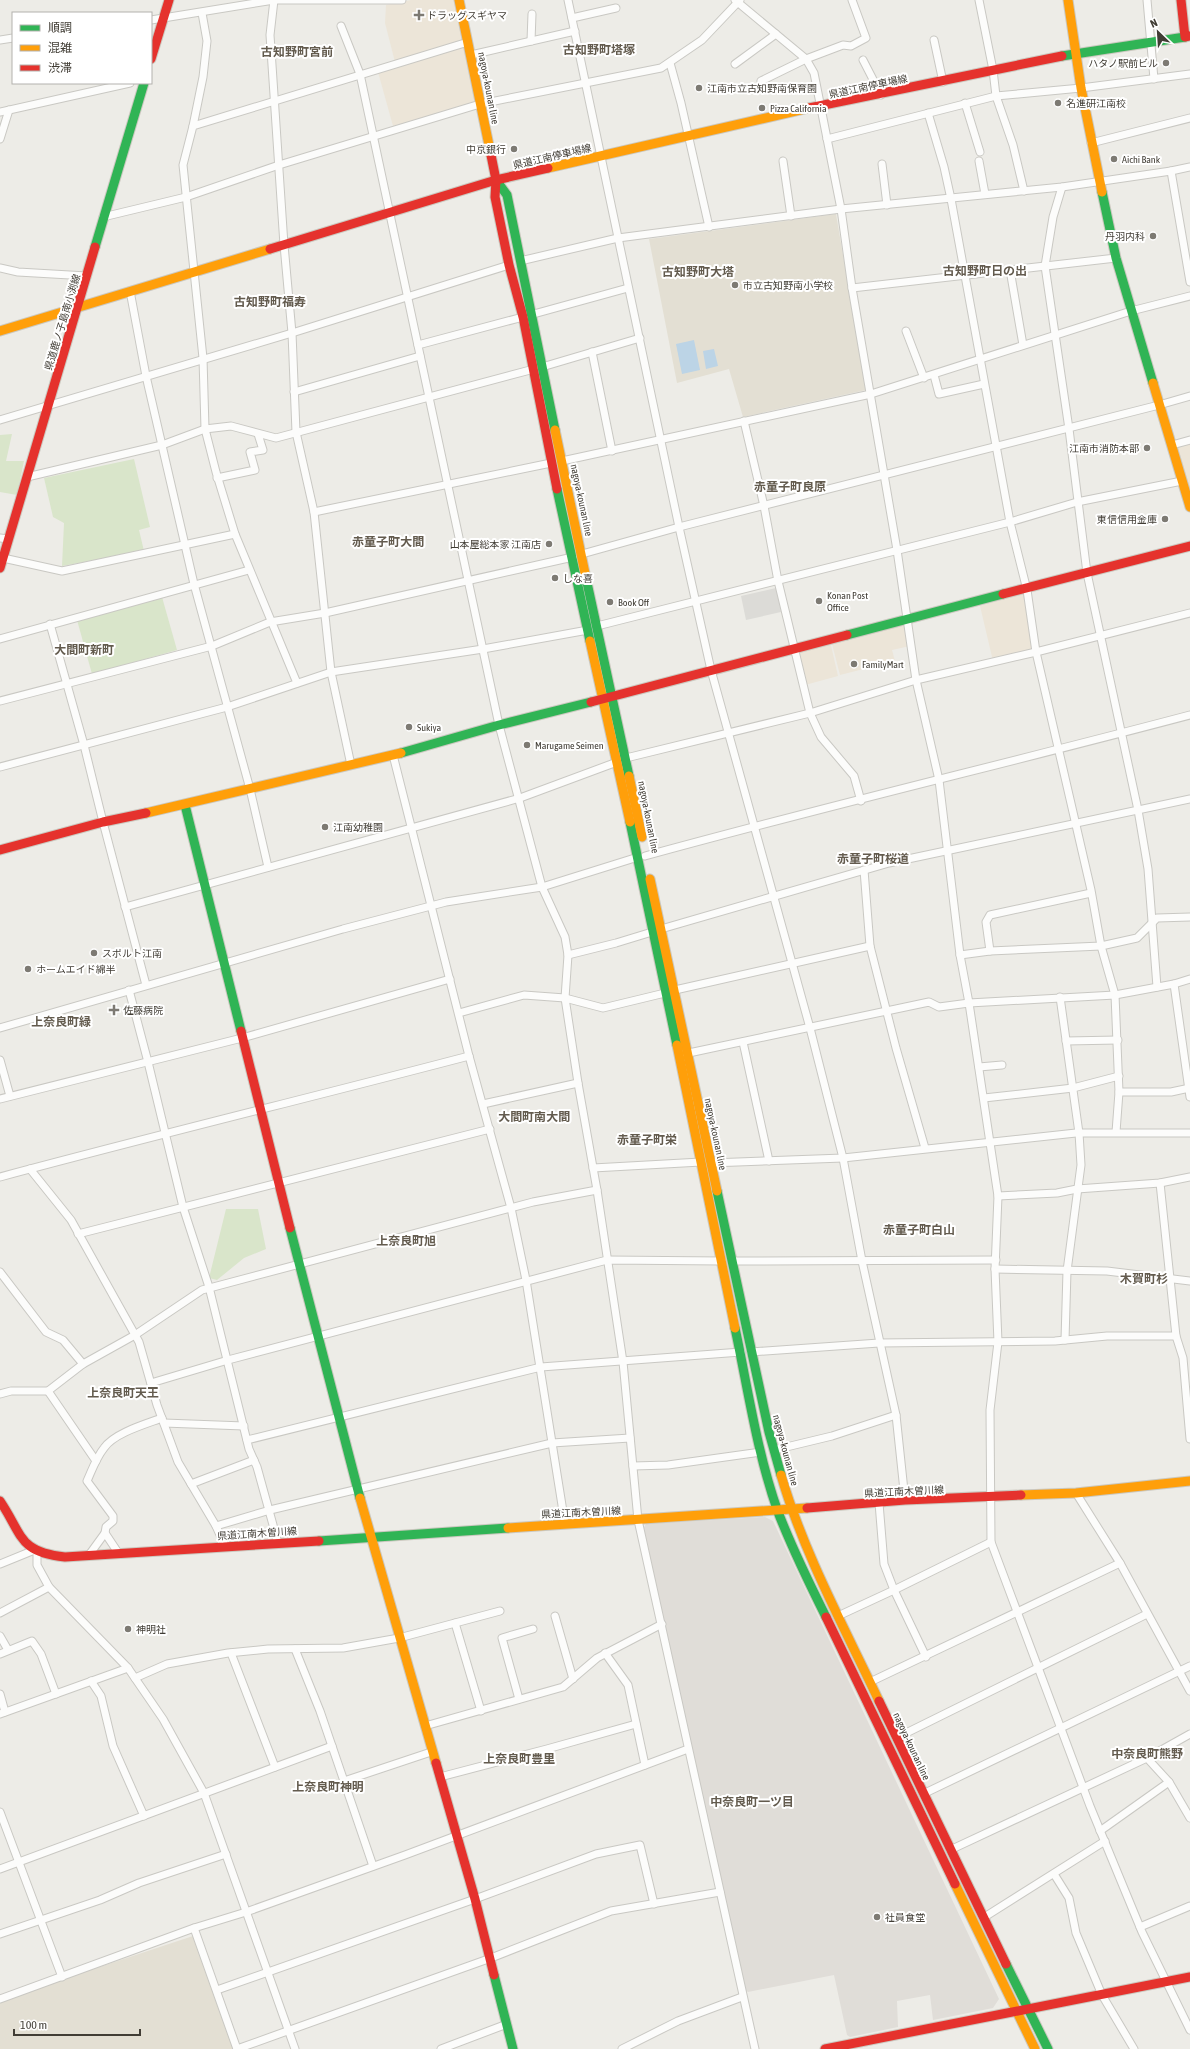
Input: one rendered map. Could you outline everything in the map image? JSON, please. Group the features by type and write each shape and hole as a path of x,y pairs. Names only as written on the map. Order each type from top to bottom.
{"main road":[{"path":"152,56 170,0"},
{"name":"nagoya-kounan line","path":"459,0 496,180 495,197 509,265 527,316"},
{"path":"1068,0 1081,88 1116,258 1190,507"},
{"path":"1181,0 1188,36"},
{"name":"県道江南停車場線","path":"0,331 496,180 688,137 739,123 881,95 993,70 1076,53 1188,36"},
{"name":"県道鹿ノ子島南小渕線","path":"0,568 3,558 4,539 27,477 144,84"},
{"name":"nagoya-kounan line","path":"496,180 507,194 520,261 527,316 538,368 562,461 588,630 602,699 642,856"},
{"name":"nagoya-kounan line","path":"538,368 551,463 597,626 626,758 642,856 657,930 665,993 722,1261 746,1352 791,1508 838,1616 950,1850 1048,2049"},
{"path":"0,850 103,822 185,805 393,755 499,725 612,697 907,619 1027,590 1190,546"},
{"path":"185,805 260,1111 370,1536 425,1726 431,1752 440,1777 475,1899 513,2049"},
{"name":"nagoya-kounan line","path":"657,930 675,990 732,1262 761,1452 778,1511 797,1557 826,1619 1034,2049"},
{"name":"県道江南木曽川線","path":"35,1552 60,1557 119,1554 370,1536 778,1511 791,1508 905,1500 990,1498 1076,1493 1190,1481"},
{"path":"0,1501 26,1544 35,1552"},
{"path":"825,2049 844,2047 1190,1977"}],"street":[{"path":"152,20 202,13 274,0 402,0"},
{"path":"274,0 270,35 278,165 292,333 296,432 314,512 331,672 351,765"},
{"path":"568,0 602,156 628,288 662,440 679,527 711,670 810,1028 843,1158 862,1261 896,1415 905,1500"},
{"path":"761,81 806,59 844,45 851,46 866,38 852,0"},
{"path":"978,0 993,70 996,96 1013,146 1024,191"},
{"path":"1147,0 1154,79"},
{"path":"103,217 186,197 278,165 480,104 661,68 702,40 737,1 806,59 814,73 841,209 852,288 897,550 916,680 939,780 960,955 984,1098 998,1196 995,1269 998,1342 990,1410 991,1542 1100,1831 1140,1927 1190,2030"},
{"path":"572,18 616,8"},
{"path":"202,13 207,41 203,77 183,165 203,358 205,429 217,478 235,534 270,622 297,683"},
{"path":"531,41 532,14"},
{"path":"341,26 360,74 499,725 520,798 542,887 565,937 568,955 565,998 578,1083 598,1190 623,1362 638,1520 754,2049"},
{"path":"471,55 575,31"},
{"path":"735,64 776,34"},
{"path":"0,40 12,38"},
{"path":"934,40 943,82"},
{"path":"193,126 468,42"},
{"path":"863,60 881,95"},
{"path":"670,63 709,226"},
{"path":"827,139 928,112 996,96 1081,88 1190,74"},
{"path":"0,112 125,84"},
{"path":"965,103 980,152"},
{"path":"0,139 8,110"},
{"path":"928,112 944,167 951,199 1010,522 1027,590 1036,652 1091,893 1101,946 1114,995 1118,1040 1119,1076 1116,1132"},
{"path":"1092,142 1190,118"},
{"path":"782,161 791,216"},
{"path":"979,161 985,194"},
{"path":"882,164 887,204"},
{"path":"520,261 618,238 841,209 1062,187 1190,167"},
{"path":"1171,171 1190,282"},
{"path":"1062,187 1053,217 1045,266 1069,429 1087,574 1138,810 1148,869 1157,987"},
{"path":"852,288 1116,258"},
{"path":"0,420 203,358 292,333 509,265"},
{"path":"0,268 18,272 87,276"},
{"path":"1010,270 1023,345"},
{"path":"418,345 628,288"},
{"path":"130,291 146,376 194,584 250,789 268,867"},
{"path":"562,461 871,394 1131,311 1190,296"},
{"path":"906,331 924,378"},
{"path":"27,477 162,445 205,429 231,426 276,438 429,398 640,338"},
{"path":"592,352 612,451"},
{"path":"294,392 420,356"},
{"path":"934,375 939,394 984,384"},
{"path":"0,701 212,646 270,622 325,613 577,555 679,527 996,448 1190,396"},
{"path":"744,421 764,506 778,581 810,712 821,737 854,776 862,800"},
{"path":"217,478 255,470 250,452 263,450 258,434"},
{"path":"1172,445 1190,440"},
{"path":"314,512 551,463"},
{"path":"597,626 1010,522 1077,502 1182,481"},
{"path":"3,558 62,571 235,534"},
{"path":"0,639 249,570"},
{"path":"626,758 810,712 916,680 1036,652 1190,613"},
{"path":"50,624 84,745 146,985"},
{"path":"0,768 227,707 331,672 483,649 588,630"},
{"path":"0,1028 146,985 432,906 542,887 642,856 754,826 862,800 1190,715"},
{"path":"393,755 469,1056 511,1208 526,1280 541,1367 565,1524"},
{"path":"125,907 520,798 617,762"},
{"path":"568,955 616,943 657,930 773,898 864,870 1014,835 1075,825 1190,799"},
{"path":"864,870 870,946 925,1148"},
{"path":"990,951 986,922 990,915 1091,893"},
{"path":"960,955 990,951 1101,946 1136,938 1157,918 1190,917"},
{"path":"675,990 870,946"},
{"path":"0,1099 242,1038 450,979"},
{"path":"678,1055 887,1012 928,1002 939,1007 969,1003 1114,995 1174,984 1190,979"},
{"path":"1174,984 1190,1097"},
{"path":"129,990 183,1207 209,1288 247,1440 270,1510 278,1543"},
{"path":"459,1013 524,995 565,998 604,1008 665,993"},
{"path":"1060,997 1079,1133 1081,1165 1068,1272 1065,1340"},
{"path":"1066,1041 1118,1040"},
{"path":"743,1042 769,1161"},
{"path":"0,1178 165,1133 260,1111 469,1056"},
{"path":"0,1060 10,1096"},
{"path":"979,1067 1002,1065"},
{"path":"984,1098 1073,1088 1119,1076"},
{"path":"483,1104 578,1083"},
{"path":"1119,1092 1171,1092 1189,1088"},
{"path":"78,1234 490,1129"},
{"path":"711,1163 843,1158 925,1148 990,1143 1079,1133 1190,1133"},
{"path":"593,1168 701,1162"},
{"path":"30,1170 71,1220 135,1335 178,1462 216,1526 225,1546"},
{"path":"998,1196 1057,1193 1078,1189 1160,1183 1190,1177"},
{"path":"1160,1183 1172,1280 1176,1336 1186,1357 1190,1439"},
{"path":"0,1394 11,1391 48,1391 82,1364 135,1335 190,1296 209,1288 511,1208 598,1190"},
{"path":"151,1383 228,1360 526,1280 607,1260 722,1261"},
{"path":"732,1262 996,1260"},
{"path":"995,1269 1068,1272 1107,1271 1190,1281"},
{"path":"0,1272 46,1332 63,1340 82,1364"},
{"path":"247,1440 541,1367 879,1343 998,1342 1065,1340 1107,1336 1176,1336"},
{"path":"48,1391 96,1460"},
{"path":"774,1450 832,1436 896,1415"},
{"path":"89,1555 105,1533 106,1526 113,1521 113,1516 87,1481 96,1460 105,1446 131,1429 163,1421 244,1426"},
{"path":"216,1526 270,1510 552,1443 630,1438"},
{"path":"633,1466 668,1465 761,1452"},
{"path":"191,1484 254,1460"},
{"path":"1076,1493 1120,1563 1190,1691"},
{"path":"879,1503 884,1564 894,1590 926,1657"},
{"path":"105,1533 119,1554"},
{"path":"838,1616 991,1542"},
{"path":"0,1564 35,1552 37,1565 49,1587 128,1668 163,1718 204,1793 295,2049"},
{"path":"870,1682 926,1657 1120,1563"},
{"path":"0,1613 49,1587"},
{"path":"135,1678 167,1664 231,1653 268,1649 343,1648 399,1638 500,1611"},
{"path":"896,1738 1147,1614"},
{"path":"555,1616 573,1679"},
{"path":"455,1623 480,1711"},
{"path":"425,1726 563,1687 605,1653 662,1624"},
{"path":"519,1700 502,1638 533,1629"},
{"path":"0,1636 8,1650"},
{"path":"0,1654 32,1641 41,1654 56,1694"},
{"path":"295,1649 320,1711 373,1866"},
{"path":"231,1653 275,1767"},
{"path":"605,1653 628,1685 645,1765"},
{"path":"923,1794 1190,1666"},
{"path":"0,1694 3,1713 128,1668"},
{"path":"91,1681 101,1696 113,1746 144,1816"},
{"path":"440,1777 636,1724"},
{"path":"950,1850 1147,1758 1190,1734"},
{"path":"0,1869 332,1746"},
{"path":"0,1999 194,1928 246,1912 373,1866 688,1749"},
{"path":"344,1781 431,1752"},
{"path":"1147,1758 1169,1782 1190,1818"},
{"path":"1100,1831 1169,1782"},
{"path":"0,1812 62,1977"},
{"path":"983,1918 1105,1842"},
{"path":"217,1990 475,1899 596,1854 640,1845 654,1904"},
{"path":"0,1934 100,1900 139,1883 226,1854"},
{"path":"1054,1874 1069,1898 1076,1933 1102,1995 1134,2049"},
{"path":"194,1928 237,2049 491,1958 611,1911 720,1892"},
{"path":"1140,1927 1190,1906"},
{"path":"622,2049 678,2021 742,1997"},
{"path":"441,2049 507,2024"}],"shaded area":[{"path":"411,0 456,0 466,40 395,62 385,23 386,5"},
{"path":"465,46 476,102 393,126 378,72"},
{"path":"836,214 866,390 743,417 729,369 677,383 649,239"},
{"path":"1190,444 1190,495 1176,448"},
{"path":"776,588 781,612 746,620 741,596"},
{"path":"1025,593 1035,651 993,661 980,606"},
{"path":"906,620 910,646 892,650 895,661 840,675 831,640"},
{"path":"830,641 838,676 805,685 796,649"},
{"path":"765,1517 773,1521 999,1999 993,2008 933,2020 930,1995 897,2001 898,2027 850,2037 847,2035 834,1975 748,1992 744,1989 643,1529 646,1524"},
{"path":"193,1936 234,2049 0,2049 0,2000"}],"green space":[{"path":"12,434 6,461 24,461 17,495 0,492 0,435"},
{"path":"134,459 150,527 139,530 144,551 62,566 64,523 53,517 44,478"},
{"path":"162,597 177,650 92,674 77,620"},
{"path":"226,1209 258,1209 266,1249 244,1258 217,1280 209,1278"}],"water":[{"path":"694,340 700,370 682,374 676,344"},
{"path":"714,349 718,366 706,369 703,351"}],"traffic: fast":[{"path":"1062,56 1185,37"},
{"path":"95,247 144,84"},
{"path":"496,180 507,195 555,430"},
{"path":"1102,192 1116,258 1153,383"},
{"path":"557,489 590,641"},
{"path":"586,578 629,776"},
{"path":"847,635 1003,594"},
{"path":"401,753 499,725 591,702"},
{"path":"185,805 241,1031"},
{"path":"630,822 677,1045"},
{"path":"717,1191 769,1432 781,1475"},
{"path":"290,1228 360,1498"},
{"path":"735,1328 764,1467 771,1490 789,1539 826,1617"},
{"path":"319,1541 508,1528"},
{"path":"1006,1964 1048,2049"},
{"path":"494,1975 513,2049"}],"traffic: slow":[{"path":"459,0 491,155"},
{"path":"1068,0 1081,88 1102,192"},
{"path":"548,168 809,108"},
{"path":"0,331 270,249"},
{"path":"1153,383 1190,507"},
{"path":"555,430 586,578"},
{"path":"590,641 630,822"},
{"path":"146,813 401,753"},
{"path":"629,776 642,837"},
{"path":"650,879 717,1191"},
{"path":"677,1045 735,1328"},
{"path":"781,1475 790,1504 813,1562 879,1701"},
{"path":"1021,1495 1076,1493 1190,1481"},
{"path":"360,1498 436,1763"},
{"path":"508,1528 807,1508"},
{"path":"955,1884 1035,2049"}],"traffic: jam":[{"path":"152,56 169,0"},
{"path":"1181,0 1185,37 1190,36"},
{"path":"809,108 1062,56"},
{"path":"491,155 496,180 495,197 509,265 523,317 557,489"},
{"path":"270,249 496,180 548,168"},
{"path":"0,568 95,247"},
{"path":"1003,594 1190,546"},
{"path":"591,702 847,635"},
{"path":"0,850 103,822 146,813"},
{"path":"241,1031 290,1228"},
{"path":"807,1508 905,1500 1021,1495"},
{"path":"0,1501 18,1532 30,1546 38,1551 50,1555 65,1557 319,1541"},
{"path":"826,1617 955,1884"},
{"path":"879,1701 1006,1964"},
{"path":"436,1763 475,1899 494,1975"},
{"path":"825,2049 1190,1977"}],"place":[{"name":"ドラッグスギヤマ","path":"419,15"},
{"name":"ハタノ駅前ビル","path":"1166,63"},
{"name":"江南市立古知野南保育園","path":"699,88"},
{"name":"名進研江南校","path":"1058,103"},
{"name":"Pizza California","path":"762,108"},
{"name":"中京銀行","path":"514,149"},
{"name":"Aichi Bank","path":"1114,159"},
{"name":"丹羽内科","path":"1153,236"},
{"name":"市立古知野南小学校","path":"735,285"},
{"name":"江南市消防本部","path":"1147,448"},
{"name":"東信信用金庫","path":"1165,519"},
{"name":"山本屋総本家 江南店","path":"549,544"},
{"name":"しな喜","path":"555,578"},
{"name":"Konan Post Office","path":"819,601"},
{"name":"Book Off","path":"610,602"},
{"name":"FamilyMart","path":"854,664"},
{"name":"Sukiya","path":"409,727"},
{"name":"Marugame Seimen","path":"527,745"},
{"name":"江南幼稚園","path":"325,827"},
{"name":"スポルト江南","path":"94,953"},
{"name":"ホームエイド綿半","path":"28,969"},
{"name":"佐藤病院","path":"114,1010"},
{"name":"神明社","path":"128,1629"},
{"name":"社員食堂","path":"877,1917"}],"district":[{"name":"古知野町塔塚","path":"599,50"},
{"name":"古知野町宮前","path":"297,52"},
{"name":"古知野町日の出","path":"985,271"},
{"name":"古知野町大塔","path":"698,272"},
{"name":"古知野町福寿","path":"270,302"},
{"name":"赤童子町良原","path":"790,487"},
{"name":"赤童子町大間","path":"388,542"},
{"name":"大間町新町","path":"84,650"},
{"name":"赤童子町桜道","path":"873,859"},
{"name":"上奈良町緑","path":"61,1022"},
{"name":"大間町南大間","path":"534,1117"},
{"name":"赤童子町栄","path":"647,1140"},
{"name":"赤童子町白山","path":"919,1230"},
{"name":"上奈良町旭","path":"406,1241"},
{"name":"木賀町杉","path":"1144,1279"},
{"name":"上奈良町天王","path":"123,1393"},
{"name":"中奈良町熊野","path":"1147,1754"},
{"name":"上奈良町豊里","path":"519,1759"},
{"name":"上奈良町神明","path":"328,1787"},
{"name":"中奈良町一ツ目","path":"752,1802"}]}
